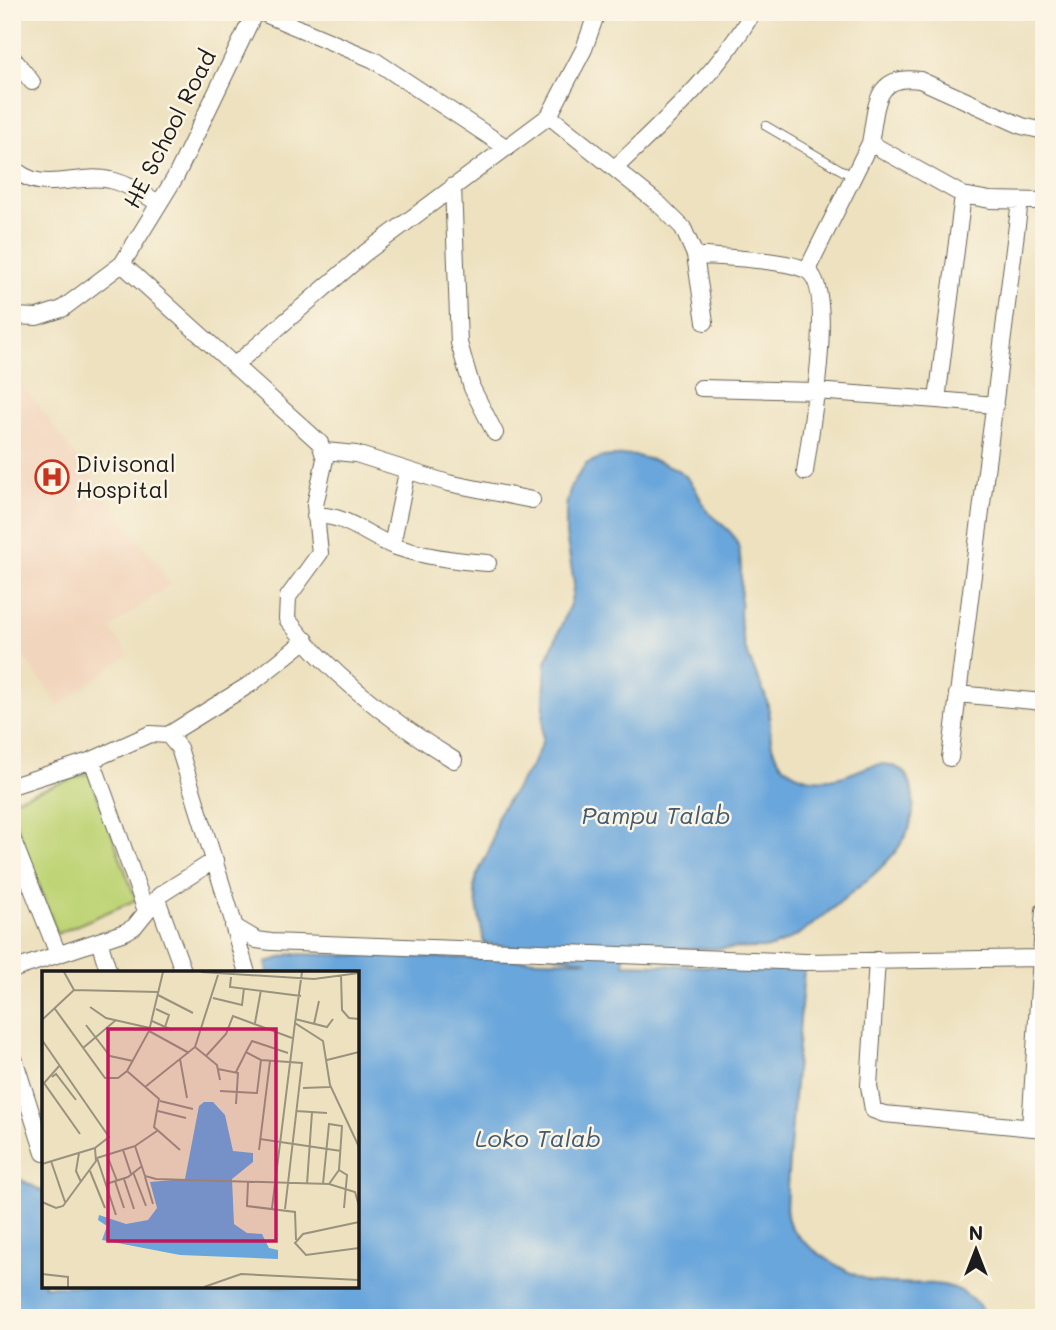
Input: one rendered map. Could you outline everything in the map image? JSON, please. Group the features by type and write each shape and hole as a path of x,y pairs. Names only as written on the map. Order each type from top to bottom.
{"street":[{"name":"HE School Road","path":"122,264 176,176 255,12"},
{"path":"260,12 374,60 507,148"},
{"path":"236,364 365,253 549,116 584,49 597,12"},
{"path":"615,168 682,104 719,60 753,12"},
{"path":"1037,12 1044,15"},
{"path":"12,57 32,82"},
{"path":"807,270 855,178 870,143 881,91 890,82 903,78 920,80 1022,126 1044,131"},
{"path":"549,116 615,168 683,228 695,255 705,323"},
{"path":"870,143 963,195 1044,201"},
{"path":"12,166 30,180 48,183 109,179 159,203"},
{"path":"453,186 459,343 472,388 495,433"},
{"path":"937,400 963,195"},
{"path":"950,758 1020,201"},
{"path":"695,255 807,270 816,279 821,303 815,391 805,471"},
{"path":"12,316 37,317 62,309 122,264 236,364 325,451 356,454 407,471 531,500"},
{"path":"701,388 815,391 995,404"},
{"path":"325,451 315,516 321,541 320,553 288,597 285,608 287,619 376,707 454,760"},
{"path":"391,545 407,471"},
{"path":"315,516 336,517 391,545 448,560 488,563"},
{"path":"167,736 252,683 306,640"},
{"path":"957,694 1044,702"},
{"path":"12,786 92,760 150,734 167,736 179,748 246,971"},
{"path":"92,760 151,905 183,971"},
{"path":"12,838 51,962"},
{"path":"12,970 51,962 134,927 151,905 215,860"},
{"path":"877,960 869,1086 873,1110 884,1115 1037,1128 1044,910"},
{"path":"229,913 243,933 271,942 805,962 1041,958"},
{"path":"99,941 108,971"},
{"path":"12,1052 42,1147"}],"lane":[{"path":"766,126 855,178"}],"shaded area":[{"name":"Divisonal Hospital","path":"12,370 171,584 110,628 128,655 59,705 12,641"}],"green space":[{"path":"89,773 136,900 57,934 12,812 12,800"}],"water":[{"path":"630,455 663,463 679,471 694,486 707,510 731,533 737,543 741,560 740,617 743,639 768,703 771,740 780,761 796,774 817,779 840,777 877,765 894,766 908,778 914,803 907,834 888,860 864,883 791,939 768,948 624,949 624,964 804,969 787,1187 786,1211 790,1225 815,1251 852,1273 873,1281 950,1287 963,1292 976,1302 989,1318 12,1318 12,1175 42,1191 42,1288 359,1288 359,971 268,971 266,963 291,954 588,961 484,943 474,888 490,848 498,814 532,765 542,743 546,662 571,602 574,583 566,535 566,506 571,486 586,464 602,457"}],"place":[{"name":"Divisonal Hospital","path":"52,477"}],"water label":[{"name":"Pampu Talab","path":"656,816"},
{"name":"Loko Talab","path":"538,1139"}]}
